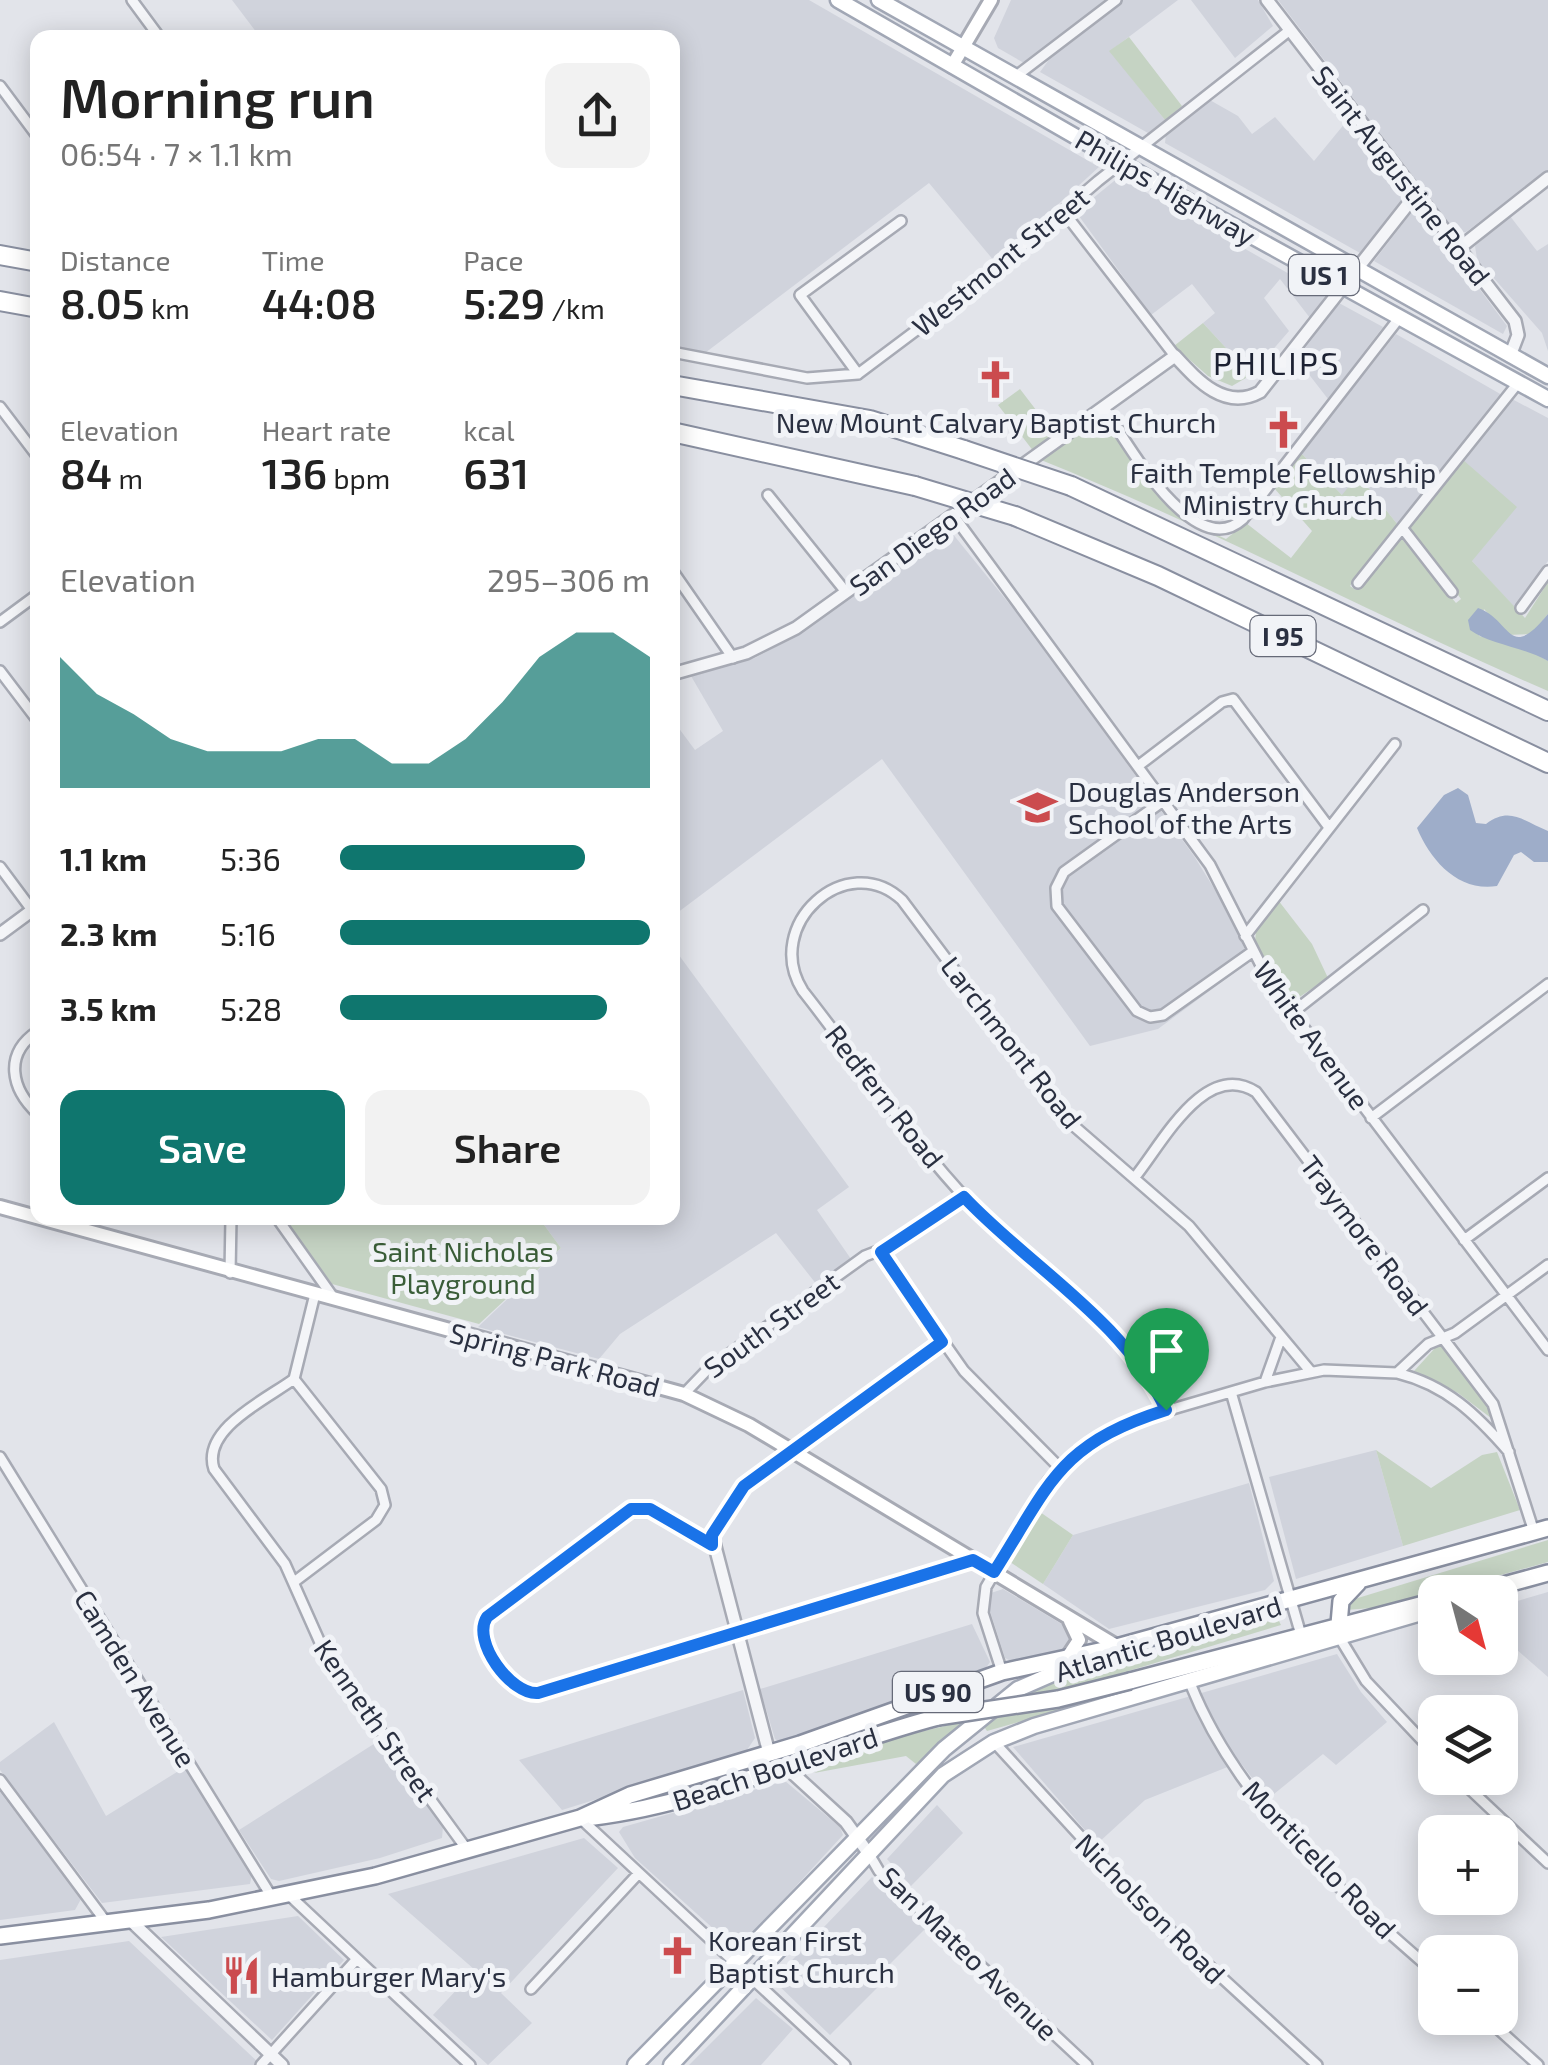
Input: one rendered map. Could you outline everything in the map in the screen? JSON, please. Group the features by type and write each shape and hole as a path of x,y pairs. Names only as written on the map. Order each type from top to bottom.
{"highway":[{"path":"0,255 30,261"},
{"path":"0,301 30,307"},
{"name":"I 95","path":"680,386 870,420 1071,486 1548,712"},
{"name":"I 95","path":"680,434 915,486 1015,516 1158,576 1548,763"},
{"name":"Atlantic Boulevard","path":"1115,1648 1541,1530"},
{"path":"1518,1581 1548,1573"},
{"path":"1340,1632 1344,1595 1366,1578"},
{"name":"Beach Boulevard","path":"580,1818 635,1812 787,1768 938,1716 1058,1699 1301,1634 1340,1632 1418,1610"},
{"name":"Beach Boulevard","path":"0,1936 281,1897 468,1851 580,1818 630,1795 769,1754 1002,1672 1115,1648"},
{"path":"1057,1670 1070,1656"}],"main road":[{"name":"Philips Highway","path":"838,0 1548,399"},
{"name":"Philips Highway","path":"879,0 1548,376"},
{"path":"952,66 991,0"},
{"name":"Spring Park Road","path":"0,1207 30,1216"},
{"name":"Spring Park Road","path":"62,1225 230,1274 684,1394 736,1418 1115,1648"},
{"path":"1065,1615 1079,1640 1070,1656"},
{"name":"Atlantic Boulevard","path":"670,2065 944,1775 994,1742 1340,1632"},
{"name":"Atlantic Boulevard","path":"635,2065 967,1730 1018,1690 1115,1648"},
{"name":"San Mateo Avenue","path":"769,1754 787,1768"}],"street":[{"path":"132,0 154,30"},
{"path":"1014,79 1116,0"},
{"name":"Saint Augustine Road","path":"1266,0 1517,324 1510,356"},
{"name":"Westmont Street","path":"858,374 978,284 1122,162 1290,30"},
{"path":"0,86 30,126"},
{"path":"1458,249 1548,178"},
{"path":"1063,211 1175,356 1222,397 1242,400 1266,386 1416,194"},
{"path":"858,374 800,296 901,220"},
{"path":"1104,408 1169,499 1208,528 1227,529 1243,519 1400,317"},
{"path":"680,354 808,378 858,374"},
{"name":"San Diego Road","path":"680,672 733,658 778,638 1175,356"},
{"path":"1358,583 1518,383"},
{"path":"0,407 30,446"},
{"path":"768,495 846,592"},
{"name":"White Avenue","path":"953,515 1220,881 1252,952 1292,1013 1548,1350"},
{"path":"1403,528 1452,592"},
{"path":"1521,608 1548,571"},
{"path":"680,582 733,658"},
{"path":"0,622 30,600"},
{"path":"0,671 30,711"},
{"path":"1138,766 1222,702 1233,700 1328,826"},
{"path":"1244,936 1395,744"},
{"path":"1163,801 1064,872 1056,888 1057,906 1137,1011 1150,1017 1163,1014 1252,952"},
{"path":"0,867 30,902"},
{"name":"Larchmont Road","path":"824,897 840,887 866,881 894,892 1067,1120 1189,1226 1312,1372"},
{"name":"Redfern Road","path":"824,897 798,921 792,934 789,950 794,977 964,1197 1102,1324 1147,1376 1166,1410"},
{"path":"1292,1013 1423,910"},
{"path":"0,934 30,912"},
{"path":"1372,1118 1548,984"},
{"path":"30,1039 17,1052 13,1076 16,1090 30,1105"},
{"name":"Traymore Road","path":"1135,1178 1204,1093 1223,1083 1246,1086 1256,1092 1494,1404 1541,1530"},
{"path":"1464,1240 1548,1178"},
{"name":"South Street","path":"684,1394 706,1370 810,1294 964,1197"},
{"path":"230,1274 231,1225"},
{"path":"281,1225 334,1299"},
{"path":"881,1252 942,1342 984,1394 1059,1467"},
{"path":"1396,1373 1428,1344 1445,1339 1548,1265"},
{"path":"294,1582 376,1520 385,1505 382,1488 294,1378 316,1294"},
{"path":"1265,1382 1281,1337"},
{"path":"769,1754 734,1632 712,1535 736,1494 942,1342"},
{"path":"1002,1672 983,1613 983,1597 994,1572 1059,1467 1101,1434 1166,1410 1265,1382 1352,1368 1396,1373 1430,1383 1460,1402 1511,1454"},
{"name":"Kenneth Street","path":"294,1378 218,1435 211,1459 294,1582 326,1656 468,1851"},
{"path":"1231,1392 1301,1634"},
{"name":"Camden Avenue","path":"0,1457 281,1897 470,2065"},
{"path":"712,1545 650,1509 631,1509 487,1617 481,1628 483,1642 516,1687 530,1694 973,1560"},
{"path":"1340,1632 1375,1691 1418,1736"},
{"name":"Monticello Road","path":"1190,1682 1223,1752 1269,1814 1418,1957"},
{"name":"Nicholson Road","path":"994,1742 1146,1909 1317,2065"},
{"name":"San Mateo Avenue","path":"787,1768 858,1838 879,1871 1087,2065"},
{"path":"0,1780 106,1922"},
{"path":"1476,1795 1548,1862"},
{"path":"580,1818 845,2065"},
{"path":"530,1988 639,1874"},
{"path":"130,1920 282,2065"},
{"path":"261,2065 356,1960"},
{"path":"1505,2035 1538,2065"}],"shaded area":[{"path":"232,0 809,0 1099,167 995,262 929,183 705,353 680,349 680,30 255,30"},
{"path":"1011,0 1106,0 1024,63 998,48 994,38"},
{"path":"1122,0 1178,0 1110,51 1165,120 1148,133 1040,72 1053,54"},
{"path":"1191,0 1258,0 1273,26 1235,58"},
{"path":"1278,0 1548,0 1548,170 1466,232 1457,233"},
{"path":"1208,99 1238,116 1252,134 1275,117 1314,161 1350,117 1406,190 1406,197 1360,253 1165,143 1166,134"},
{"path":"1119,177 1326,295 1310,318 1280,279 1264,298 1289,331 1251,375 1203,323 1215,313 1192,284 1151,315 1076,212"},
{"path":"1411,213 1423,213 1507,326 1503,334 1374,261"},
{"path":"1510,216 1537,251 1548,244 1548,351 1542,333 1477,259 1475,246"},
{"path":"1339,303 1383,327 1328,399 1297,359"},
{"path":"1396,334 1502,395 1398,525 1359,476 1343,496 1301,453"},
{"path":"1512,399 1548,418 1548,561 1514,607 1472,561 1462,459"},
{"name":"Douglas Anderson School of the Arts","path":"952,533 1024,622 1194,856 1228,911 1250,961 1158,1029 1090,1046 882,759 680,911 680,730 695,750 723,731 691,676 755,658 799,634 936,535"},
{"path":"680,957 849,1187 817,1210 851,1259 817,1285 776,1233 620,1334 599,1359 478,1327 561,1248 544,1225 680,1225"},
{"path":"1376,1450 1403,1546 1296,1579 1269,1477"},
{"path":"1249,1483 1274,1581 1265,1590 1109,1629 1043,1584 1073,1535"},
{"path":"1003,1589 1070,1629 1074,1638 1067,1648 1013,1662 1005,1658 989,1608 991,1593"},
{"path":"1548,1592 1548,1677 1518,1651 1518,1601"},
{"path":"972,1624 990,1662 983,1672 819,1730 780,1742 775,1739 760,1689"},
{"path":"1337,1654 1361,1692 1387,1722 1336,1765 1323,1754 1268,1799 1240,1762 1145,1800 1097,1844 1013,1747"},
{"path":"743,1690 755,1738 745,1753 562,1810 519,1760"},
{"path":"54,1722 106,1816 185,1767 252,1874 250,1884 102,1903 0,1770 0,1762"},
{"path":"380,1740 443,1826 442,1838 380,1858 279,1881 271,1879 239,1830"},
{"path":"785,1781 840,1827 843,1835 737,1950 635,1858 619,1832 623,1827"},
{"path":"0,1792 81,1899 75,1910 0,1920"},
{"path":"937,1805 963,1833 911,1886 887,1859"},
{"path":"584,1838 618,1868 501,1993 532,2023 488,2065 433,2015 475,1970 388,1894"},
{"path":"872,1877 925,1929 876,1978 881,1984 830,2035 773,1980"},
{"path":"298,1916 344,1960 272,2040 161,1937"},
{"path":"129,1941 261,2065 0,2065 0,1960"},
{"path":"756,1998 793,2029 761,2065 689,2065"}],"green space":[{"path":"1129,37 1182,106 1165,120 1109,51"},
{"path":"1203,323 1251,375 1232,386 1208,376 1174,346"},
{"path":"1020,389 1056,436 1034,452 998,405"},
{"path":"1103,417 1155,488 1185,515 1226,539 1246,523 1291,558 1312,531 1274,488 1301,453 1342,495 1358,475 1398,525 1350,586 1356,590 1401,538 1456,603 1461,599 1408,527 1462,459 1517,507 1472,561 1525,618 1548,582 1548,614 1532,634 1507,635 1484,609 1479,636 1523,646 1548,661 1548,691 1169,515 1041,460"},
{"path":"1278,900 1312,944 1328,978 1298,998 1285,992 1255,941 1256,932"},
{"name":"Saint Nicholas Playground","path":"289,1225 544,1225 561,1248 479,1324 332,1284"},
{"path":"1436,1347 1443,1347 1490,1409 1491,1418 1458,1393 1414,1371"},
{"path":"1376,1450 1431,1488 1482,1455 1497,1452 1520,1510 1403,1546"},
{"path":"1040,1512 1073,1535 1043,1584 1010,1562"},
{"path":"1548,1540 1548,1562 1501,1575 1433,1575"},
{"path":"1418,1580 1418,1598 1385,1607 1346,1610 1348,1601"},
{"path":"1278,1619 1281,1625 1082,1685 1085,1703 987,1731 983,1725 1018,1698 1060,1677"},
{"path":"966,1721 916,1764 906,1756 814,1773 882,1741"}],"water":[{"path":"1478,608 1517,637 1535,628 1548,614 1548,661 1470,630 1468,620"},
{"path":"1458,788 1468,795 1476,823 1510,816 1548,831 1548,862 1534,862 1521,852 1514,855 1497,886 1470,884 1448,872 1430,852 1417,828 1444,795"}],"place":[{"name":"New Mount Calvary Baptist Church","path":"996,380"},
{"name":"Faith Temple Fellowship Ministry Church","path":"1283,430"},
{"name":"Douglas Anderson School of the Arts","path":"1038,807"},
{"name":"Korean First Baptist Church","path":"678,1956"},
{"name":"Hamburger Mary's","path":"241,1976"}],"district":[{"name":"PHILIPS","path":"1277,362"}],"route":[{"path":"964,1197 1102,1324 1156,1388 1166,1410 1101,1434 1059,1467 994,1572 973,1560 538,1693 530,1694 516,1687 483,1642 481,1628 487,1617 631,1509 650,1509 712,1545 712,1535 744,1486 942,1342 881,1252 964,1197"}]}
